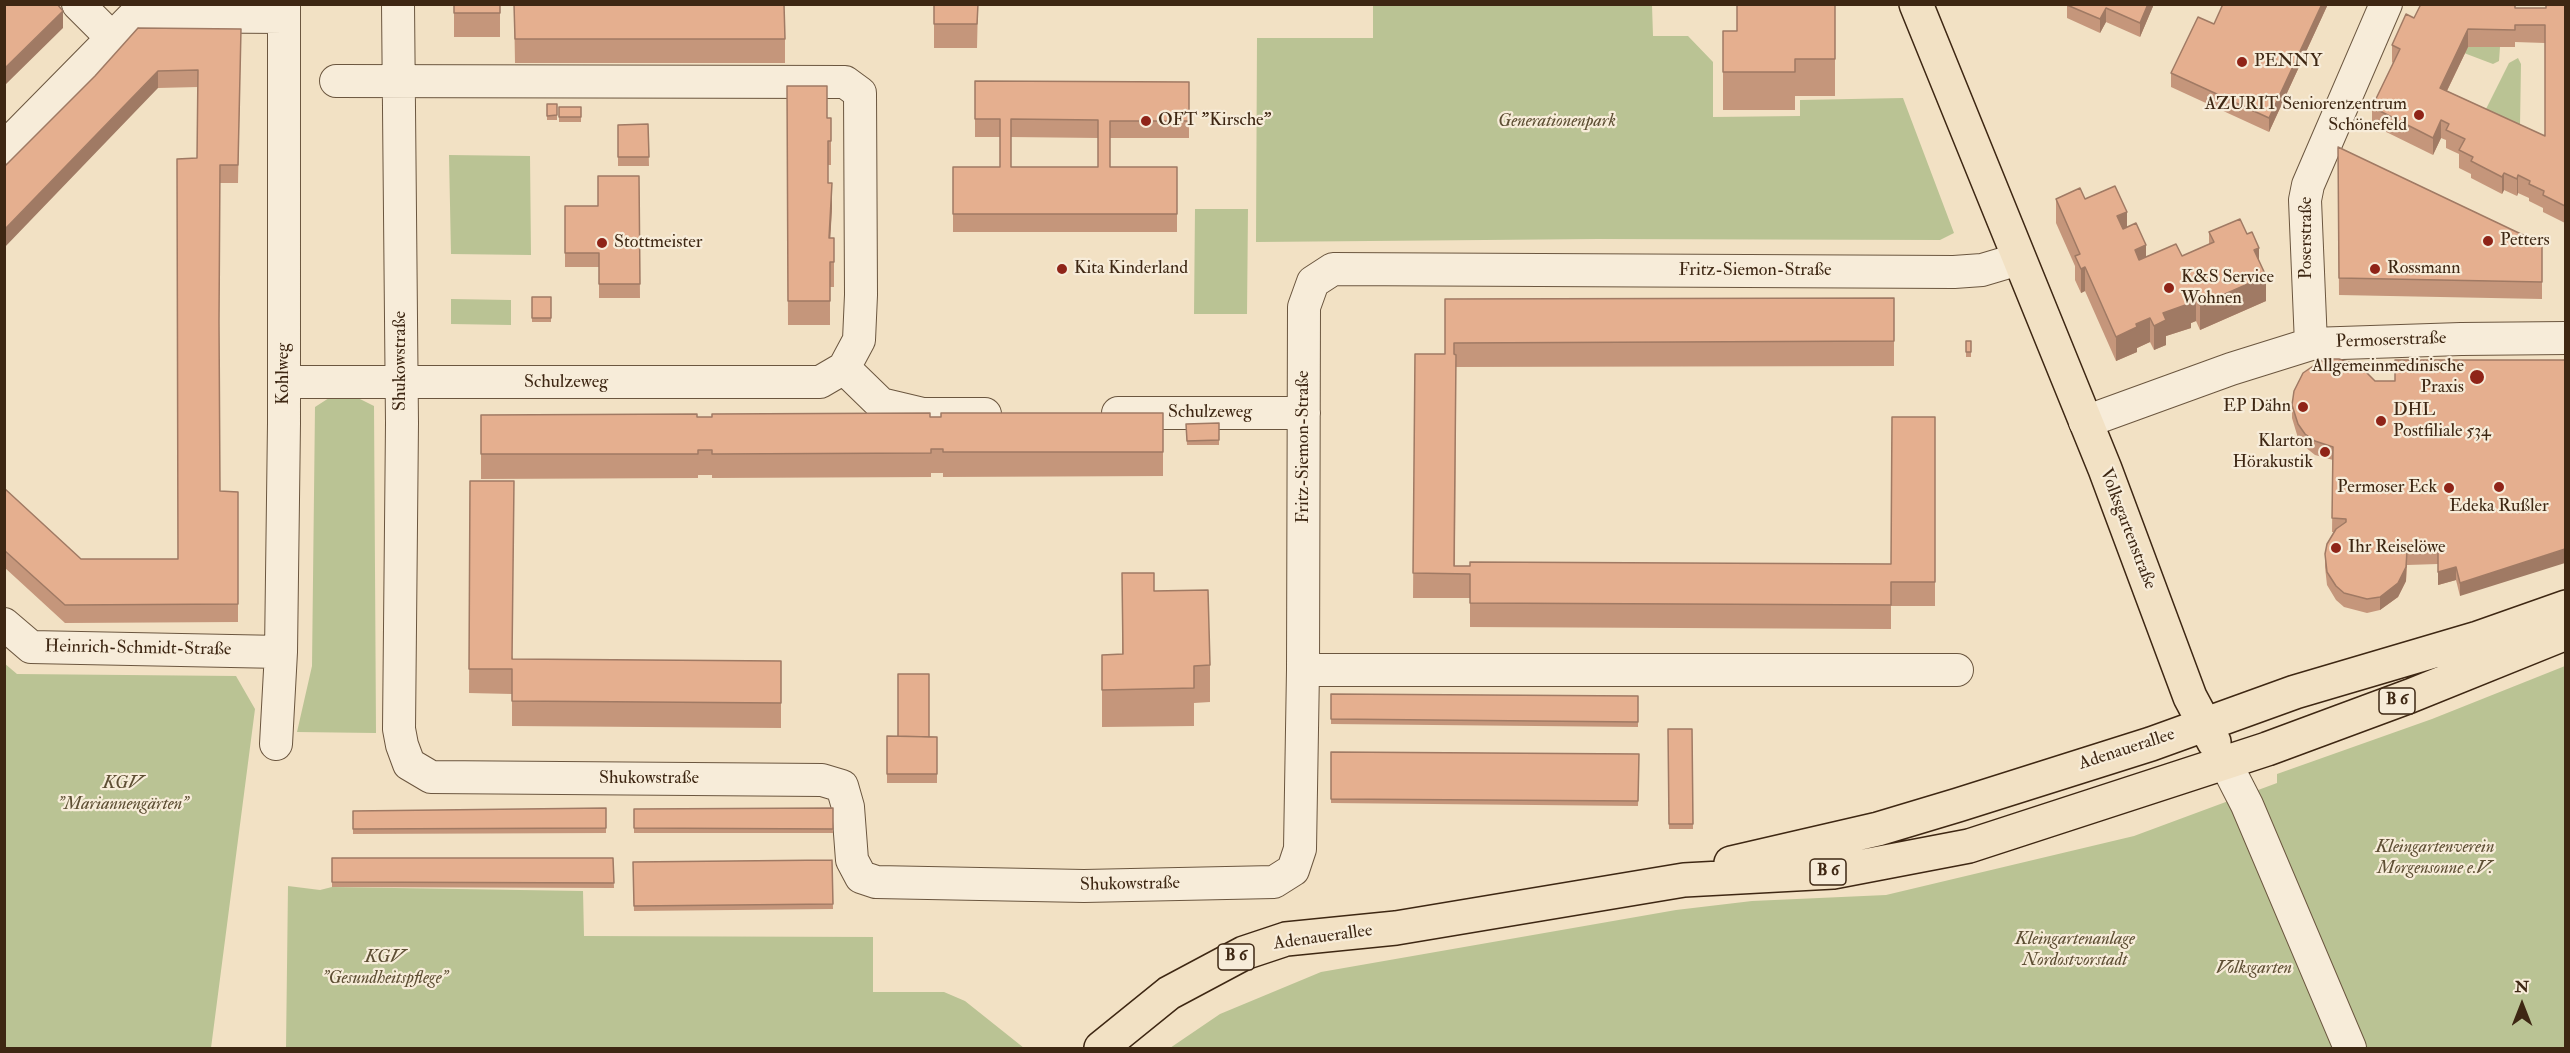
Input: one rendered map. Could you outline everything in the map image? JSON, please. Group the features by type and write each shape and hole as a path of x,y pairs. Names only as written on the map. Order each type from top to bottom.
{"main road":[{"name":"Volksgartenstraße","path":"1916,4 2132,538 2190,697 2225,762"},
{"name":"Adenauerallee","path":"1684,880 1742,860 1878,829 2151,744 2295,692 2478,638 2565,607"},
{"name":"Adenauerallee","path":"1101,1048 1164,997 1204,973 1244,953 1286,939 1396,928 1684,880 1833,872 1969,846 2225,762 2410,696 2565,633"},
{"name":"Adenauerallee","path":"1137,1048 1172,1017 1247,974 1297,954 1396,928"}],"street":[{"path":"78,4 112,38"},
{"name":"Shukowstraße","path":"398,4 401,382 399,729 409,764 431,777 822,780 842,786 848,807 852,860 861,877 876,882 1092,886 1274,882 1293,870 1300,849 1303,670"},
{"name":"Poserstraße","path":"2311,344 2305,217 2308,185 2386,4"},
{"path":"4,148 134,16 284,11"},
{"name":"Kohlweg","path":"276,744 281,652 284,382 284,11"},
{"path":"336,81 399,83 844,82 860,93 861,295 859,340 844,368 881,404 922,414 1009,414"},
{"name":"Fritz-Siemon-Straße","path":"1303,670 1304,307 1313,282 1333,269 1954,272 1982,270 2019,260"},
{"name":"Permoserstraße","path":"2085,422 2231,369 2311,344 2565,338"},
{"name":"Schulzeweg","path":"284,382 801,383 820,382 844,368"},
{"name":"Schulzeweg","path":"1089,413 1304,413"},
{"name":"Heinrich-Schmidt-Straße","path":"4,624 31,647 281,652"},
{"path":"1303,670 1957,670"},
{"name":"Volksgartenstraße","path":"2225,762 2247,805 2350,1048"}],"green space":[{"name":"Generationenpark","path":"1373,4 1652,5 1653,36 1688,36 1713,62 1713,117 1800,116 1800,100 1903,98 1954,233 1940,240 1598,239 1256,242 1257,38 1373,38"},
{"path":"2468,47 2500,47 2499,61 2493,64 2464,53"},
{"path":"2518,58 2521,64 2520,126 2484,113 2509,63"},
{"path":"449,155 530,156 531,255 451,254"},
{"path":"1195,209 1248,209 1247,314 1194,314"},
{"path":"451,299 511,300 511,325 451,324"},
{"path":"354,396 374,406 376,733 297,732 312,666 315,407 329,398"},
{"name":"KGV \"Mariannengärten\"","path":"4,663 17,674 236,676 255,709 211,1048 5,1048"},
{"path":"2565,666 2565,1048 1170,1048 1220,1014 1321,972 1676,910 1752,901 1886,895 2134,836 2277,783 2277,774 2432,719"},
{"name":"KGV \"Gesundheitspflege\"","path":"288,886 320,890 332,887 583,891 584,936 873,937 873,992 944,992 965,1001 1024,1048 286,1048"}],"building":[{"path":"4,4 57,4 63,11 4,69"},
{"path":"454,4 500,4 500,13 454,13"},
{"path":"514,4 784,4 785,39 515,39"},
{"path":"934,4 978,4 977,24 934,24"},
{"path":"1737,4 1835,4 1835,59 1795,59 1795,72 1723,72 1723,31 1737,31"},
{"path":"2148,4 2140,23 2106,8 2100,19 2067,5"},
{"name":"PENNY","path":"2223,4 2322,4 2269,118 2171,73 2198,17 2214,24"},
{"name":"AZURIT Seniorenzentrum Schönefeld","path":"2421,4 2515,4 2515,8 2546,8 2546,4 2565,4 2565,206 2543,195 2544,191 2529,184 2530,181 2518,175 2517,179 2504,173 2502,177 2471,161 2473,157 2459,150 2465,139 2446,130 2449,124 2441,120 2433,138 2372,107 2400,49 2392,45 2406,14 2414,18","holes":["2515,25 2545,25 2545,136 2440,88 2468,29 2515,30"]},
{"path":"138,28 241,29 238,165 220,165 219,321 220,491 238,492 238,604 65,605 4,550 4,488 81,559 178,559 177,159 197,158 198,70 158,71 4,230 4,167 95,76"},
{"path":"975,81 1189,82 1189,121 1110,121 1110,167 1177,167 1177,214 953,214 953,167 1000,167 1000,119 975,119","holes":["1011,119 1098,120 1098,167 1011,167"]},
{"path":"787,86 827,86 827,118 831,118 831,141 828,141 828,183 832,183 829,238 834,238 834,262 830,262 830,301 788,301"},
{"path":"547,104 557,104 557,115 547,116"},
{"path":"559,107 581,107 581,117 559,117"},
{"path":"648,124 649,157 618,157 618,125"},
{"path":"2338,147 2542,244 2542,282 2339,278"},
{"name":"Stottmeister","path":"598,176 639,176 640,284 599,284 599,253 565,253 565,206 598,206"},
{"name":"K&S Service Wohnen","path":"2115,186 2127,212 2117,216 2123,229 2136,223 2146,245 2135,250 2139,260 2176,244 2182,256 2214,242 2209,232 2240,219 2247,234 2252,232 2259,248 2254,250 2266,276 2200,305 2196,297 2189,300 2191,303 2163,313 2166,320 2154,326 2150,318 2116,337 2085,267 2081,269 2075,256 2080,254 2056,199 2080,188 2085,199"},
{"path":"532,297 551,297 551,318 532,318"},
{"path":"1894,298 1894,341 1454,343 1454,354 1456,355 1454,566 1470,566 1470,562 1891,564 1892,417 1935,417 1935,582 1891,582 1891,605 1470,603 1470,574 1413,573 1415,354 1445,354 1445,299"},
{"path":"1966,341 1971,341 1971,352 1966,352"},
{"name":"Permoser Eck","path":"2339,359 2360,366 2375,381 2395,381 2395,360 2565,360 2565,549 2460,583 2456,567 2438,572 2438,551 2407,551 2406,567 2398,583 2380,597 2367,599 2344,593 2336,586 2327,572 2325,554 2327,544 2336,529 2346,522 2346,519 2332,518 2333,447 2315,441 2305,434 2298,424 2292,405 2294,391 2303,373 2319,362"},
{"path":"930,413 930,417 941,417 941,413 1163,413 1163,452 943,452 943,449 931,449 931,453 712,454 712,450 698,450 698,454 481,454 481,415 697,414 697,417 712,417 712,414"},
{"path":"1219,423 1219,440 1187,441 1186,424"},
{"path":"470,481 514,481 512,659 781,661 781,703 512,701 512,669 469,669"},
{"path":"1122,573 1154,573 1154,591 1208,590 1210,665 1194,666 1194,688 1102,690 1102,655 1123,654"},
{"path":"898,674 929,674 929,737 898,736"},
{"path":"1331,694 1638,696 1638,722 1331,719"},
{"path":"1668,729 1692,729 1693,824 1669,824"},
{"path":"887,736 937,737 937,774 887,774"},
{"path":"1331,752 1639,754 1638,801 1331,799"},
{"path":"606,808 606,828 353,829 353,811"},
{"path":"833,808 833,829 634,828 634,809"},
{"path":"332,858 613,858 614,883 332,882"},
{"path":"832,860 833,904 634,906 633,862"}],"place":[{"name":"PENNY","path":"2242,62"},
{"name":"AZURIT Seniorenzentrum Schönefeld","path":"2419,115"},
{"name":"OFT \"Kirsche\"","path":"1146,121"},
{"name":"Petters","path":"2488,241"},
{"name":"Stottmeister","path":"602,243"},
{"name":"Kita Kinderland","path":"1062,269"},
{"name":"Rossmann","path":"2375,269"},
{"name":"K&S Service Wohnen","path":"2169,288"},
{"name":"Allgemeinmedinische Praxis","path":"2477,377"},
{"name":"EP Dähn","path":"2303,407"},
{"name":"DHL Postfiliale 534","path":"2381,421"},
{"name":"Klarton Hörakustik","path":"2325,452"},
{"name":"Edeka Rußler","path":"2499,487"},
{"name":"Permoser Eck","path":"2449,488"},
{"name":"Ihr Reiselöwe","path":"2336,548"}],"park label":[{"name":"Kleingartenverein Morgensonne e.V.","path":"2435,858"},
{"name":"Kleingartenanlage Nordostvorstadt","path":"2075,950"},
{"name":"Volksgarten","path":"2254,969"}]}
